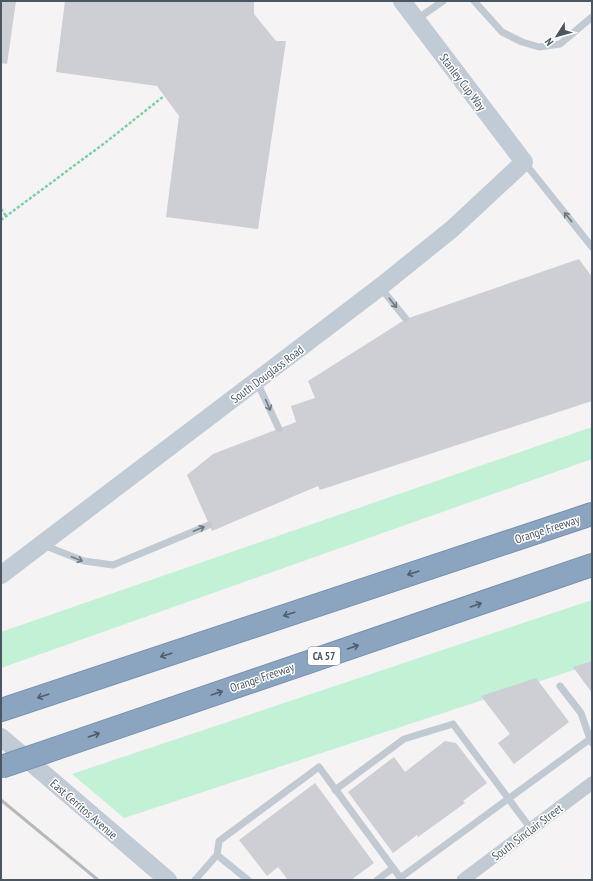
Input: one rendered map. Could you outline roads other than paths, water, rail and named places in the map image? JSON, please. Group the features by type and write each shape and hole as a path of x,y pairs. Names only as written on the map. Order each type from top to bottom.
{"highway":[{"path":"450,561 592,497"},
{"name":"Orange Freeway","path":"8,708 592,514"},
{"name":"Orange Freeway","path":"1,767 592,565"}],"main road":[{"name":"Stanley Cup Way","path":"402,1 524,162"},
{"name":"South Douglass Road","path":"1,575 380,287 452,229 524,162"},
{"name":"East Cerritos Avenue","path":"1,737 168,880"}],"street":[{"name":"South Sinclair Street","path":"463,880 592,783"}],"lane":[{"path":"416,19 443,1"},
{"path":"474,1 502,32 522,42 539,47 560,44 592,17"},
{"path":"524,162 592,247"},
{"path":"380,287 406,319"},
{"path":"257,381 279,429"},
{"path":"41,544 84,561 113,565 209,525"},
{"path":"195,880 217,855 219,841 319,767 401,879 509,799 591,741 581,713 560,686"},
{"path":"336,790 404,739 453,724 531,829"},
{"path":"217,855 248,880"},
{"path":"377,880 393,868"}],"railway":[{"path":"1,800 98,880"}]}
